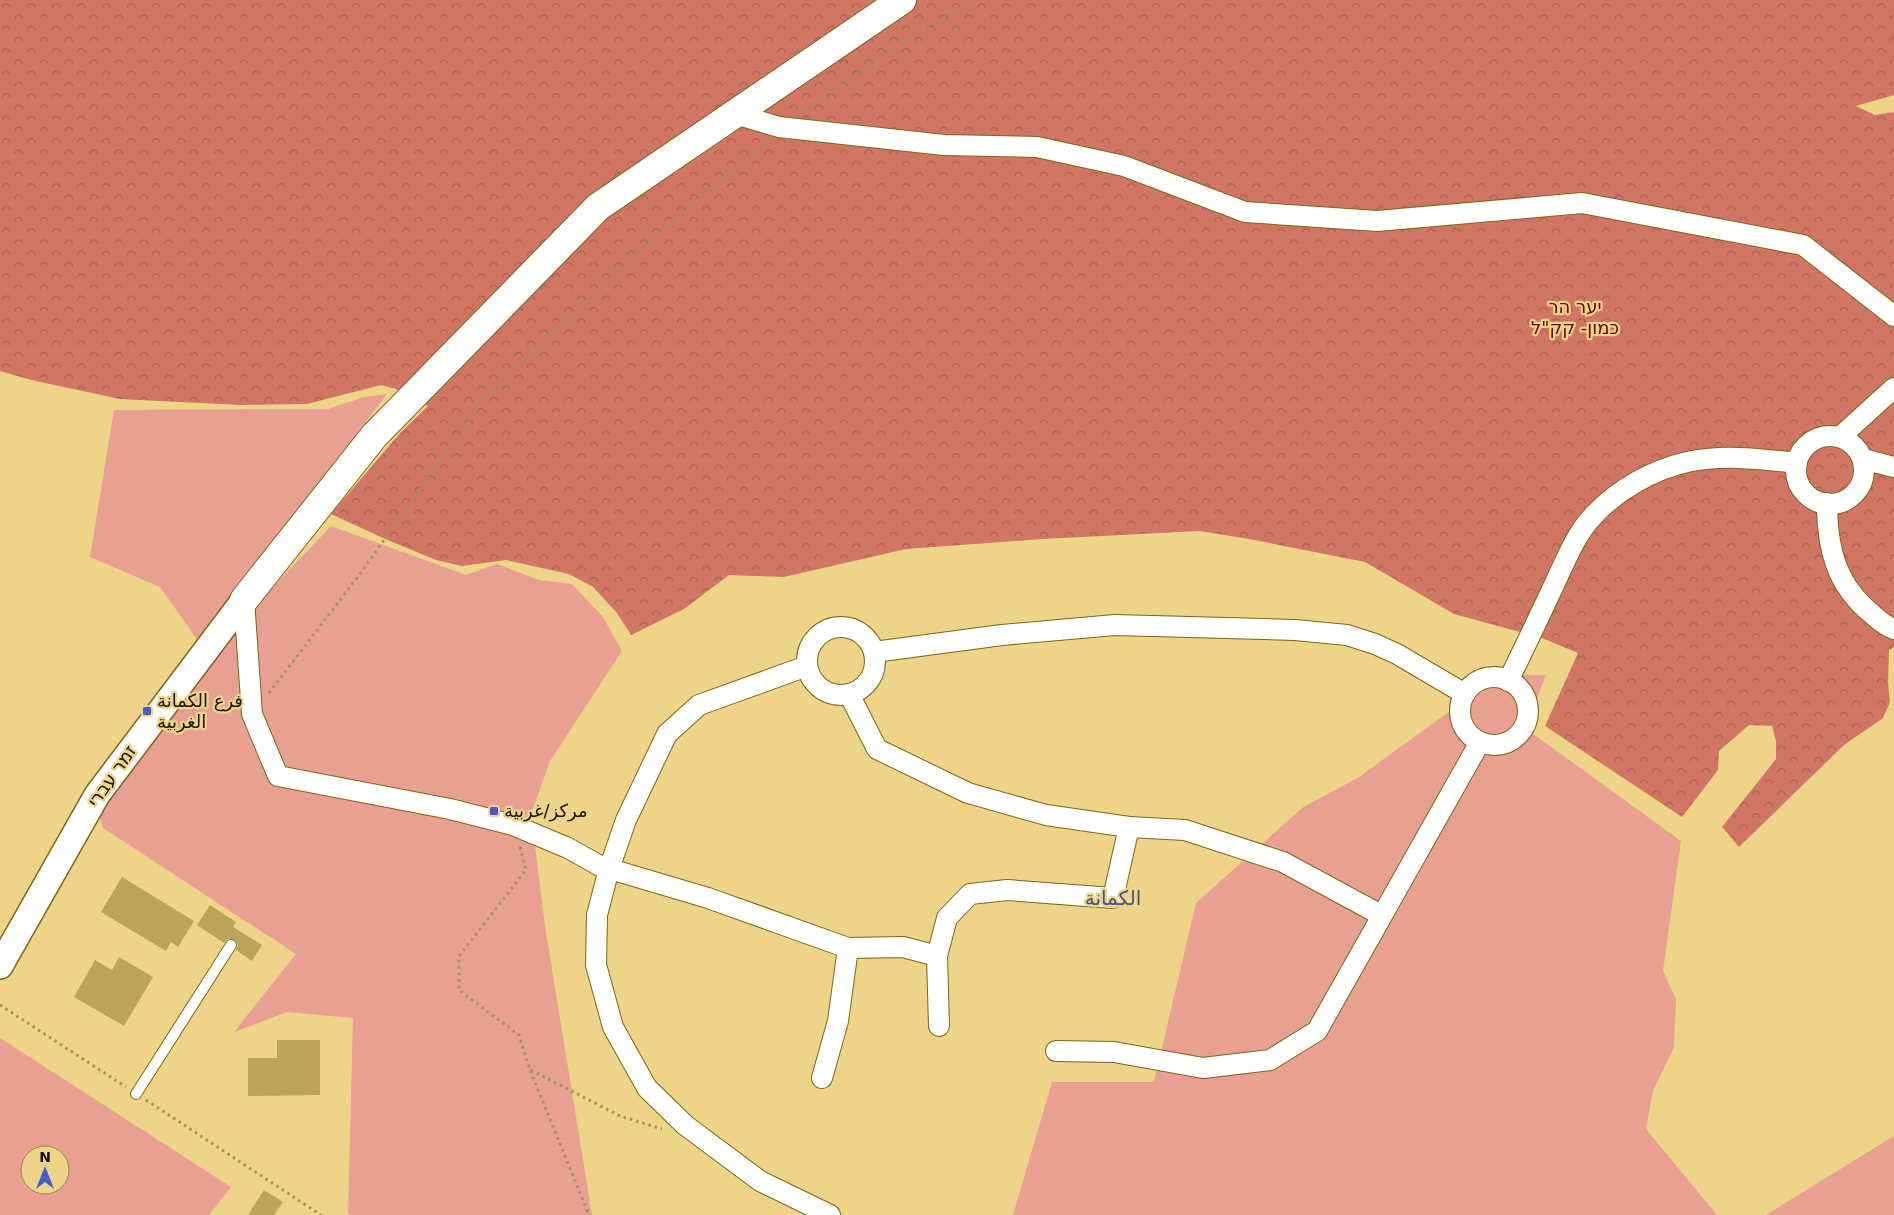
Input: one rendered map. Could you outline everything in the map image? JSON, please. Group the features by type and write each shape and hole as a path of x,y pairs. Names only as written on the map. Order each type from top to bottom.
{"main road":[{"path":"244,600 374,436 598,207 902,0"}],"street":[{"path":"735,114 779,127 944,145 1037,147 1124,166 1245,212 1377,221 1582,203 1802,245 1894,316"},
{"path":"1840,437 1894,388"},
{"path":"1829,436 1840,437 1850,442 1862,459 1862,481 1857,491 1838,502 1827,503 1816,500 1806,494 1796,474 1801,452 1813,441 1829,436"},
{"path":"1508,681 1573,544 1592,517 1608,501 1632,484 1662,470 1688,462 1751,458 1797,463"},
{"path":"1862,459 1894,467"},
{"path":"1827,503 1827,533 1832,558 1842,578 1860,605 1894,629"},
{"path":"244,600 252,714 278,776 450,809 513,825 568,848 600,866 708,898 848,948 903,947 938,956"},
{"name":"זמר עברי","path":"0,966 97,795 244,600"},
{"path":"874,652 1002,635 1114,625 1295,630 1347,635 1375,644 1397,654 1465,694"},
{"path":"851,629 861,634 868,641 874,652 873,673 867,682 849,694 832,693 817,686 810,677 807,666 808,654 812,644 819,635 829,630 851,629"},
{"path":"807,666 699,705 667,734 626,820 609,869 597,915 596,965 612,1027 647,1088 685,1125 760,1181 830,1215"},
{"path":"1493,678 1508,681 1521,692 1526,701 1528,712 1526,723 1520,732 1507,742 1491,745 1480,742 1470,736 1464,727 1460,716 1460,704 1472,685 1482,680 1493,678"},
{"path":"849,694 877,749 968,793 1046,815 1129,826 1185,830 1283,862 1381,915"},
{"path":"1056,1051 1114,1052 1203,1068 1270,1060 1317,1032 1381,915 1480,742"},
{"path":"939,1026 938,956 947,918 970,894 1007,890 1113,898 1129,826"},
{"path":"822,1078 838,1022 848,948"}],"lane":[{"path":"136,1094 231,944"}],"path":[{"path":"252,714 360,574 484,398 636,253 768,141 779,127 911,38 972,0"},
{"path":"513,825 526,870 459,956 459,990 519,1035 530,1070 589,1215"},
{"path":"0,1005 321,1215"},
{"path":"530,1070 620,1116 665,1130"}],"shaded area":[{"path":"387,394 199,642 160,587 90,557 114,410 328,409 364,397"},
{"path":"331,526 466,575 497,564 539,580 572,584 603,617 622,651 550,761 531,814 545,926 592,1215 352,1215 348,1213 353,1018 287,1012 234,1032 296,954 103,828 98,812 236,626"},
{"path":"1510,675 1546,675 1525,728 1681,841 1663,971 1676,999 1674,1047 1653,1091 1646,1129 1717,1215 1013,1215 1052,1082 1154,1082 1196,903 1302,808 1359,777 1450,711"},
{"path":"0,1038 231,1187 209,1215 0,1215"},
{"path":"1894,1136 1894,1215 1766,1215"}],"green space":[{"name":"יער הר כמון- קק\"ל","path":"0,0 1894,0 1894,95 1856,106 1875,115 1894,112 1894,647 1889,650 1888,683 1890,702 1883,718 1844,745 1739,847 1722,827 1776,759 1776,741 1772,726 1749,725 1719,751 1718,770 1682,817 1545,726 1578,653 1542,638 1454,614 1365,562 1249,539 1200,531 1042,539 906,549 784,577 729,575 684,609 631,635 617,613 593,587 569,574 506,560 462,566 436,560 331,514 401,432 428,406 396,389 381,385 307,404 241,405 120,399 31,380 0,371"}],"building":[{"path":"122,877 194,921 178,947 171,942 166,951 101,912"},
{"path":"210,905 236,922 233,927 262,945 252,961 236,950 238,945 235,940 228,939 224,943 197,925"},
{"path":"119,957 153,977 124,1026 74,997 95,960 112,970"},
{"path":"277,1040 320,1040 320,1095 248,1096 248,1058 277,1058"},
{"path":"264,1190 283,1202 274,1215 248,1215"}],"place":[{"name":"فرع الكمانة الغربية","path":"147,711"},
{"name":"مركز/غربية","path":"494,811"}],"district":[{"name":"الكمانة","path":"1113,898"}]}
